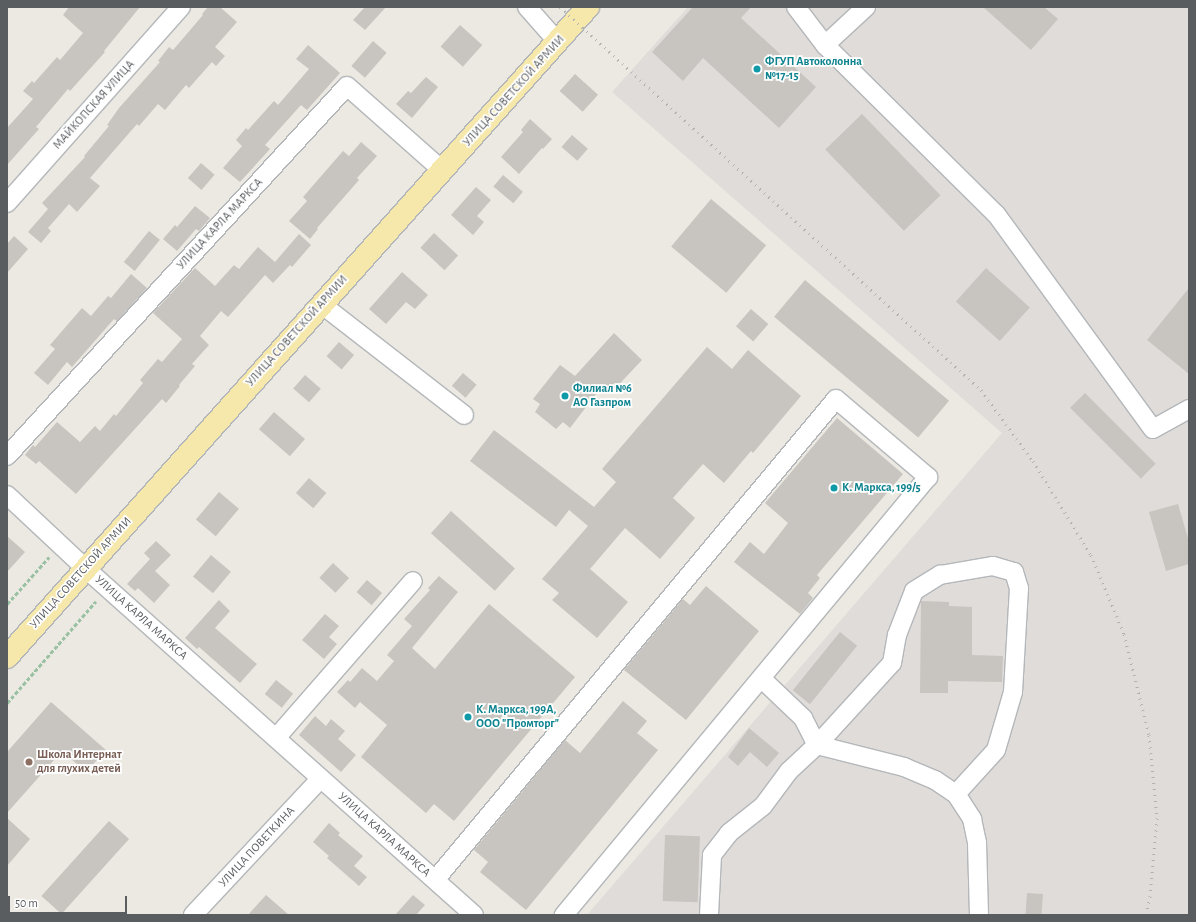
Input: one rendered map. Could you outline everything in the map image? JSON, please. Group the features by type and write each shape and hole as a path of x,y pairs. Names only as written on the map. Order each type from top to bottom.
{"main road":[{"name":"УЛИЦА СОВЕТСКОЙ АРМИИ","path":"7,657 588,7"}],"street":[{"name":"МАЙКОПСКАЯ УЛИЦА","path":"7,203 181,7"},
{"path":"527,7 557,42"},
{"path":"796,7 825,45 996,214 1153,429 1189,409"},
{"path":"825,45 866,7"},
{"name":"УЛИЦА КАРЛА МАРКСА","path":"7,456 347,86 443,170"},
{"path":"321,304 464,415"},
{"path":"435,880 836,399 928,477 762,679 564,915"},
{"name":"УЛИЦА КАРЛА МАРКСА","path":"7,495 107,588 474,915"},
{"path":"709,915 712,855 729,833 763,806 789,771 816,745 892,663 897,635 914,591 940,575 993,566 1014,572 1019,588 1013,692 996,750 956,794"},
{"path":"276,738 413,581"},
{"path":"762,679 803,718 816,745"},
{"path":"816,745 904,766 935,780 956,794 972,819 977,843 980,915"},
{"name":"УЛИЦА ПОВЕТКИНА","path":"193,915 321,778"}],"path":[{"path":"7,604 60,545"},
{"path":"7,703 107,588"}],"shaded area":[{"path":"688,7 1189,7 1189,915 587,915 1002,433 612,92"}],"building":[{"path":"69,7 140,7 104,51 105,52 70,91 68,89 36,127 39,129 7,165 7,128 33,99 23,91 32,81 34,83 57,57 60,60 83,33 63,15"},
{"path":"208,7 220,7 237,22 215,47 225,56 216,66 212,62 189,88 186,85 165,110 158,104 139,126 137,124 90,178 100,186 77,212 69,204 48,228 51,231 41,243 28,232 48,209 42,203 85,157 84,156 109,126 107,125 119,108 160,62 158,61 169,47 173,50"},
{"path":"365,7 386,7 365,30 353,20"},
{"name":"ФГУП Автоколонна №17-15","path":"693,7 751,7 741,18 816,87 779,128 703,58 683,81 652,52"},
{"path":"983,7 1044,7 1058,19 1031,50"},
{"path":"460,25 482,45 463,67 441,47"},
{"path":"373,41 387,53 365,78 351,66"},
{"path":"308,45 340,73 307,110 301,105 265,145 270,149 240,182 223,168 242,146 236,140 246,128 248,130 274,101 278,105 309,69 296,59"},
{"path":"575,74 598,95 583,112 560,91"},
{"path":"426,77 438,87 412,118 396,104 408,91 411,93"},
{"path":"862,114 940,195 904,231 825,149"},
{"path":"530,119 552,139 519,174 501,157 523,132 521,130"},
{"path":"572,135 588,149 577,161 562,147"},
{"path":"361,142 377,156 357,178 359,180 317,228 318,229 310,239 289,221 307,201 303,197 343,151 349,156"},
{"path":"201,163 215,175 201,190 188,178"},
{"path":"503,175 523,192 513,203 493,186"},
{"path":"476,187 491,200 477,216 484,222 473,235 451,215"},
{"path":"711,199 766,245 726,293 671,246"},
{"path":"195,206 210,218 199,231 196,229 177,251 163,239 175,225 177,227"},
{"path":"149,231 160,240 135,271 124,262"},
{"path":"434,233 458,256 444,270 420,248"},
{"path":"299,234 311,245 292,267 290,265 273,283 265,275 228,317 221,311 200,336 209,345 192,364 195,366 179,385 180,386 166,403 162,399 76,494 39,461 36,464 25,455 33,445 35,447 57,422 80,442 95,426 100,431 114,414 116,416 143,383 140,380 158,359 162,362 182,339 153,313 195,268 215,286 234,265 239,269 258,247 275,262"},
{"path":"14,236 28,249 7,273 7,244"},
{"path":"986,268 1030,307 1000,341 956,301"},
{"path":"402,272 428,295 415,309 406,302 386,324 369,309"},
{"path":"131,274 147,288 117,321 114,319 72,367 67,362 48,385 34,373 55,349 50,345 82,308 91,316 108,296 111,298"},
{"path":"805,280 949,401 918,438 774,317"},
{"path":"1189,288 1189,374 1147,340"},
{"path":"751,309 768,324 753,341 736,326"},
{"path":"614,333 642,360 611,393 603,385 570,428 563,422 556,429 535,412 540,404 533,399 560,365 575,376"},
{"path":"339,342 354,355 342,369 327,356"},
{"path":"707,347 732,369 748,350 801,396 753,453 751,451 724,483 703,464 673,498 695,518 660,559 625,528 590,569 628,602 597,638 552,600 559,593 542,579 588,526 569,510 556,527 470,461 494,430 594,507 616,482 602,469"},
{"path":"463,373 477,385 465,398 452,386"},
{"path":"305,375 321,389 309,402 293,389"},
{"path":"1085,393 1156,464 1141,479 1070,408"},
{"path":"274,412 305,439 290,456 259,429"},
{"name":"К. Маркса, 199/5","path":"837,418 903,474 817,575 820,578 808,593 813,598 800,614 734,562 750,542 764,554 788,523 765,503"},
{"path":"309,478 326,493 313,508 296,493"},
{"path":"219,492 239,509 216,536 196,520"},
{"path":"1178,504 1189,542 1189,564 1166,571 1149,512"},
{"path":"451,511 515,569 495,591 431,533"},
{"path":"7,536 25,552 7,572"},
{"path":"156,541 171,555 155,571 170,585 154,603 138,588 135,591 127,584 150,559 144,553"},
{"path":"211,555 231,572 213,593 193,576"},
{"path":"333,563 349,578 335,593 319,578"},
{"name":"К. Маркса, 199А, ООО \"Промторг\"","path":"439,576 458,592 412,648 435,669 489,604 575,677 454,821 434,804 426,813 361,757 387,725 360,702 355,708 337,692 348,680 350,682 362,668 377,681 394,661 387,655 412,626 404,619 430,590 428,588"},
{"path":"367,580 382,593 372,605 357,592"},
{"path":"706,586 759,631 686,720 624,670 683,599 690,605"},
{"path":"219,600 230,611 215,628 257,664 240,683 199,647 197,649 185,638"},
{"path":"921,601 949,602 949,606 972,607 972,655 1003,656 1002,682 948,681 948,693 920,693"},
{"path":"325,614 339,626 329,637 337,644 324,659 302,640"},
{"path":"840,632 857,646 810,704 793,690"},
{"path":"276,680 293,694 282,708 265,694"},
{"path":"623,701 647,721 637,733 658,750 526,910 480,872 488,862 474,850 565,740 580,753"},
{"name":"Школа Интернат для глухих детей","path":"51,702 106,750 86,772 62,751 7,813 7,752"},
{"path":"315,716 326,726 331,719 345,731 338,739 356,755 341,772 299,735"},
{"path":"749,728 779,753 767,767 750,752 738,766 728,757"},
{"path":"7,818 30,839 7,866"},
{"path":"109,821 129,839 61,914 41,896"},
{"path":"329,823 340,833 338,835 363,856 354,866 367,877 359,886 327,858 329,856 313,842"},
{"path":"665,835 700,836 698,902 663,901"},
{"path":"1027,893 1043,894 1042,915 1025,915"},
{"path":"266,895 289,915 248,915"},
{"path":"413,895 425,905 416,915 395,915"}],"railway":[{"path":"560,7 981,390 1033,461 1091,555 1124,634 1149,735 1157,818 1150,896 1146,915"}],"place":[{"name":"ФГУП Автоколонна №17-15","path":"757,69"},
{"name":"Филиал №6 АО Газпром","path":"565,396"},
{"name":"К. Маркса, 199/5","path":"834,488"},
{"name":"К. Маркса, 199А, ООО \"Промторг\"","path":"468,717"},
{"name":"Школа Интернат для глухих детей","path":"29,762"}]}
